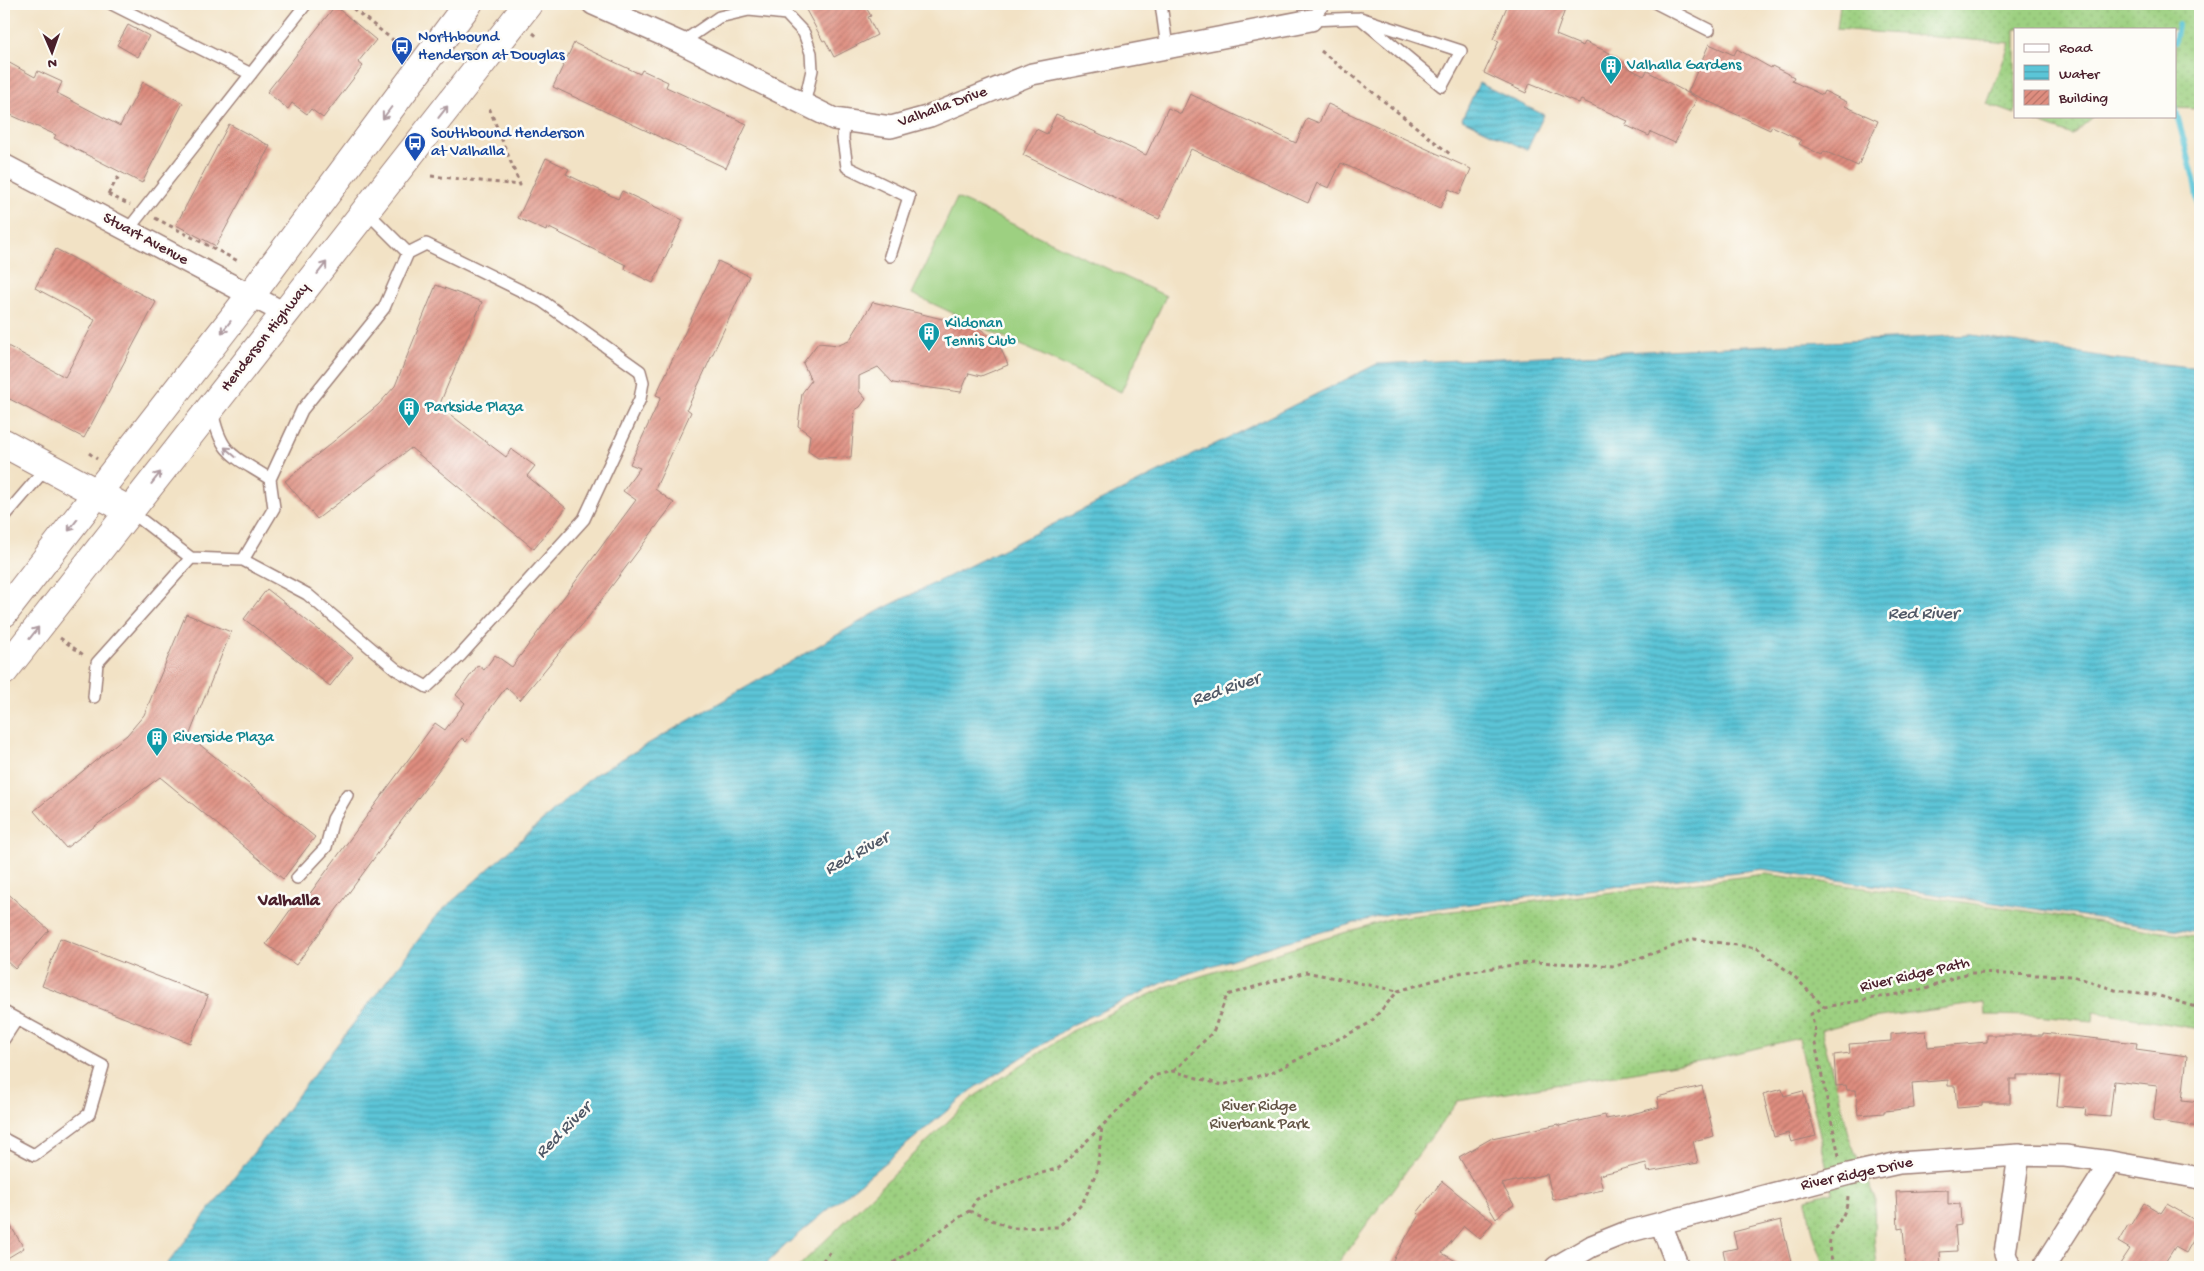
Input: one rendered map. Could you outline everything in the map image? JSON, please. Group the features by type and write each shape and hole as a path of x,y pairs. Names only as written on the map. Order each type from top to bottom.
{"main road":[{"path":"4,612 250,295 468,4"},
{"name":"Henderson Highway","path":"4,671 528,4"},
{"path":"4,443 130,511"}],"street":[{"name":"Valhalla Drive","path":"594,4 681,42 834,119 892,128 930,116 1032,74 1167,47 1318,12"},
{"name":"Stuart Avenue","path":"4,165 286,314"},
{"name":"River Ridge Drive","path":"1556,1267 1592,1246 1627,1232 1849,1174 1899,1163 2020,1155 2065,1156 2200,1178"},
{"path":"2010,1267 2006,1254 2020,1155"},
{"path":"2044,1267 2111,1162"},
{"path":"1661,1224 1678,1267"}],"lane":[{"path":"112,4 250,74"},
{"path":"127,230 306,4"},
{"path":"1161,4 1167,47"},
{"path":"1658,4 1709,30"},
{"path":"681,42 719,17 749,10 786,14 804,33 811,52 812,70 804,105"},
{"path":"1318,12 1360,18 1461,51 1442,86 1360,18"},
{"path":"844,120 847,167 909,197 890,256"},
{"path":"366,211 408,253"},
{"path":"130,511 191,558 243,560 307,594 397,670 427,687 460,656 584,520 640,399 643,382 640,371 542,301 426,244 408,253 384,308 302,410 270,478 274,508 243,560"},
{"path":"211,408 216,432 226,450 270,478"},
{"path":"4,518 48,466"},
{"path":"94,697 96,663 191,558"},
{"path":"297,878 326,847 333,819 346,795"},
{"path":"4,1012 103,1066 89,1114 34,1155 4,1139"},
{"path":"4,1039 17,1019"}],"path":[{"path":"347,4 402,47"},
{"path":"1321,51 1450,154"},
{"path":"431,176 520,185 488,105"},
{"path":"108,194 238,261"},
{"path":"58,636 75,651 96,663"},
{"path":"1174,1071 1213,1032 1227,995 1306,972 1398,991 1459,973 1534,962 1616,966 1694,939 1757,948 1793,975 1824,1007 1811,1014 1816,1034 1814,1039 1840,1160"},
{"name":"River Ridge Path","path":"1824,1007 1926,989 1956,976 1971,973 2073,976 2115,990 2156,995 2200,1008"},
{"path":"886,1267 969,1210 977,1199 1015,1181 1060,1168 1153,1076 1174,1071 1222,1085 1272,1073 1370,1022 1398,991"},
{"path":"969,1210 1012,1228 1058,1227 1082,1204 1097,1171 1102,1125"},
{"path":"1835,1267 1830,1255 1829,1240 1848,1203 1847,1187"},
{"path":"817,1267 833,1249"}],"green space":[{"path":"1840,4 2200,4 2200,111 2197,109 2176,108 2176,28 2014,28 2014,114 1987,104 2010,43 1837,29"},
{"path":"2026,118 2092,118 2072,135"},
{"path":"957,198 1166,296 1121,392 912,294"},
{"name":"River Ridge Riverbank Park","path":"1766,874 2200,938 2200,1029 2094,1012 2093,1021 2036,1016 1985,1015 1984,1003 1864,1019 1821,1030 1852,1145 1875,1196 1874,1237 1877,1267 1825,1267 1816,1242 1809,1216 1807,1199 1832,1192 1799,1038 1711,1059 1458,1101 1335,1267 798,1267 972,1098 1072,1031 1168,986 1393,918"}],"water":[{"path":"1479,83 1544,115 1527,150 1462,119"},
{"name":"Red River","path":"1972,335 2117,359 2200,368 2200,933 1762,869 1388,914 1281,943 1169,980 1072,1025 972,1090 787,1244 763,1267 165,1267 439,913 594,775 882,609 1377,364"}],"building":[{"path":"806,4 864,4 871,16 868,17 877,35 834,57 806,10 808,9"},
{"path":"1508,4 1567,4 1556,35 1583,46 1585,42 1610,53 1607,57 1644,76 1647,71 1697,98 1675,143 1651,132 1649,136 1625,125 1628,121 1581,100 1579,103 1530,83 1526,93 1484,73 1499,41 1493,39"},
{"path":"335,6 376,40 358,62 363,66 323,118 311,109 307,114 292,103 288,109 267,92"},
{"path":"128,25 149,36 138,57 117,45"},
{"path":"574,43 640,74 642,70 668,82 666,87 747,124 726,168 553,87"},
{"path":"1709,44 1734,55 1737,49 1771,68 1772,66 1794,77 1792,81 1822,95 1824,91 1847,102 1845,106 1878,121 1858,166 1824,151 1822,155 1799,144 1801,140 1772,126 1770,130 1688,92"},
{"path":"4,60 35,77 38,71 62,82 57,93 120,126 143,82 183,103 142,183 54,138 56,135 4,112"},
{"path":"1190,94 1296,143 1307,118 1319,123 1328,104 1471,169 1460,194 1449,189 1440,208 1341,163 1329,188 1317,183 1308,203 1191,149 1159,219 1023,155 1036,129 1047,134 1056,114 1146,155 1168,108 1181,114"},
{"path":"229,124 270,146 216,246 176,225"},
{"path":"546,158 569,169 566,174 618,199 622,191 683,220 653,283 625,269 626,265 547,227 546,231 518,218"},
{"path":"56,249 156,302 84,438 4,396 4,344 65,377 95,320 35,288"},
{"path":"718,261 749,276 687,409 691,412 655,489 674,503 590,615 520,700 506,687 466,742 462,738 296,965 266,944 301,895 306,899 435,723 445,730 465,703 456,695 478,665 484,670 495,655 512,667 636,500 623,491 640,468 630,464 661,397 656,395"},
{"name":"Parkside Plaza","path":"436,285 482,302 439,406 506,457 511,449 535,466 527,476 566,508 534,549 411,448 317,519 285,481 378,405 395,386"},
{"name":"Kildonan Tennis Club","path":"873,302 979,328 998,342 1008,365 981,376 969,373 961,392 893,383 878,367 859,376 859,391 866,399 855,410 851,457 818,458 808,451 810,435 798,426 802,393 811,381 803,363 818,343 839,345 849,341"},
{"path":"267,589 353,657 330,686 244,619"},
{"name":"Riverside Plaza","path":"186,614 231,632 189,736 315,837 283,879 160,777 66,848 34,811 127,735 144,715"},
{"path":"4,890 49,930 15,969 4,959"},
{"path":"60,938 208,996 190,1043 42,986"},
{"path":"1926,1031 1928,1047 1987,1042 1987,1035 2043,1035 2043,1033 2137,1043 2136,1049 2187,1056 2182,1100 2200,1102 2200,1127 2153,1121 2157,1086 2114,1081 2110,1117 2085,1115 2086,1108 2057,1106 2060,1076 2043,1075 2017,1075 2017,1079 2010,1079 2010,1103 1982,1103 1982,1106 1957,1108 1955,1086 1948,1086 1948,1080 1912,1083 1914,1108 1858,1115 1856,1090 1847,1090 1846,1085 1836,1086 1834,1055 1850,1053 1849,1044 1891,1041 1891,1034"},
{"path":"1702,1086 1714,1136 1693,1141 1698,1163 1648,1172 1646,1163 1599,1175 1603,1190 1553,1200 1547,1174 1502,1184 1514,1205 1502,1212 1496,1219 1459,1157 1492,1138 1559,1124 1559,1126 1605,1115 1606,1119 1628,1115 1659,1107 1657,1097"},
{"path":"1782,1089 1784,1096 1803,1091 1816,1136 1791,1142 1788,1133 1774,1137 1763,1094"},
{"path":"1442,1181 1493,1222 1480,1239 1464,1226 1442,1253 1466,1267 1389,1267 1419,1215 1417,1213"},
{"path":"1948,1190 1948,1205 1960,1204 1961,1225 1955,1226 1957,1251 1940,1252 1941,1267 1906,1267 1903,1228 1898,1229 1896,1192"},
{"path":"2144,1203 2161,1213 2167,1204 2200,1223 2200,1228 2186,1253 2175,1247 2162,1267 2118,1267 2130,1249 2118,1242"},
{"path":"4,1215 24,1248 4,1260"},
{"path":"1781,1220 1792,1267 1727,1267 1723,1251 1737,1248 1733,1232"}],"waterway":[{"path":"2176,36 2178,25"},
{"path":"2176,111 2194,179 2200,217"}],"place":[{"name":"Northbound Henderson at Douglas","path":"402,66"},
{"name":"Valhalla Gardens","path":"1611,85"},
{"name":"Southbound Henderson at Valhalla","path":"415,162"},
{"name":"Kildonan Tennis Club","path":"929,352"},
{"name":"Parkside Plaza","path":"409,427"},
{"name":"Riverside Plaza","path":"157,757"}],"district":[{"name":"Valhalla","path":"289,901"}]}
